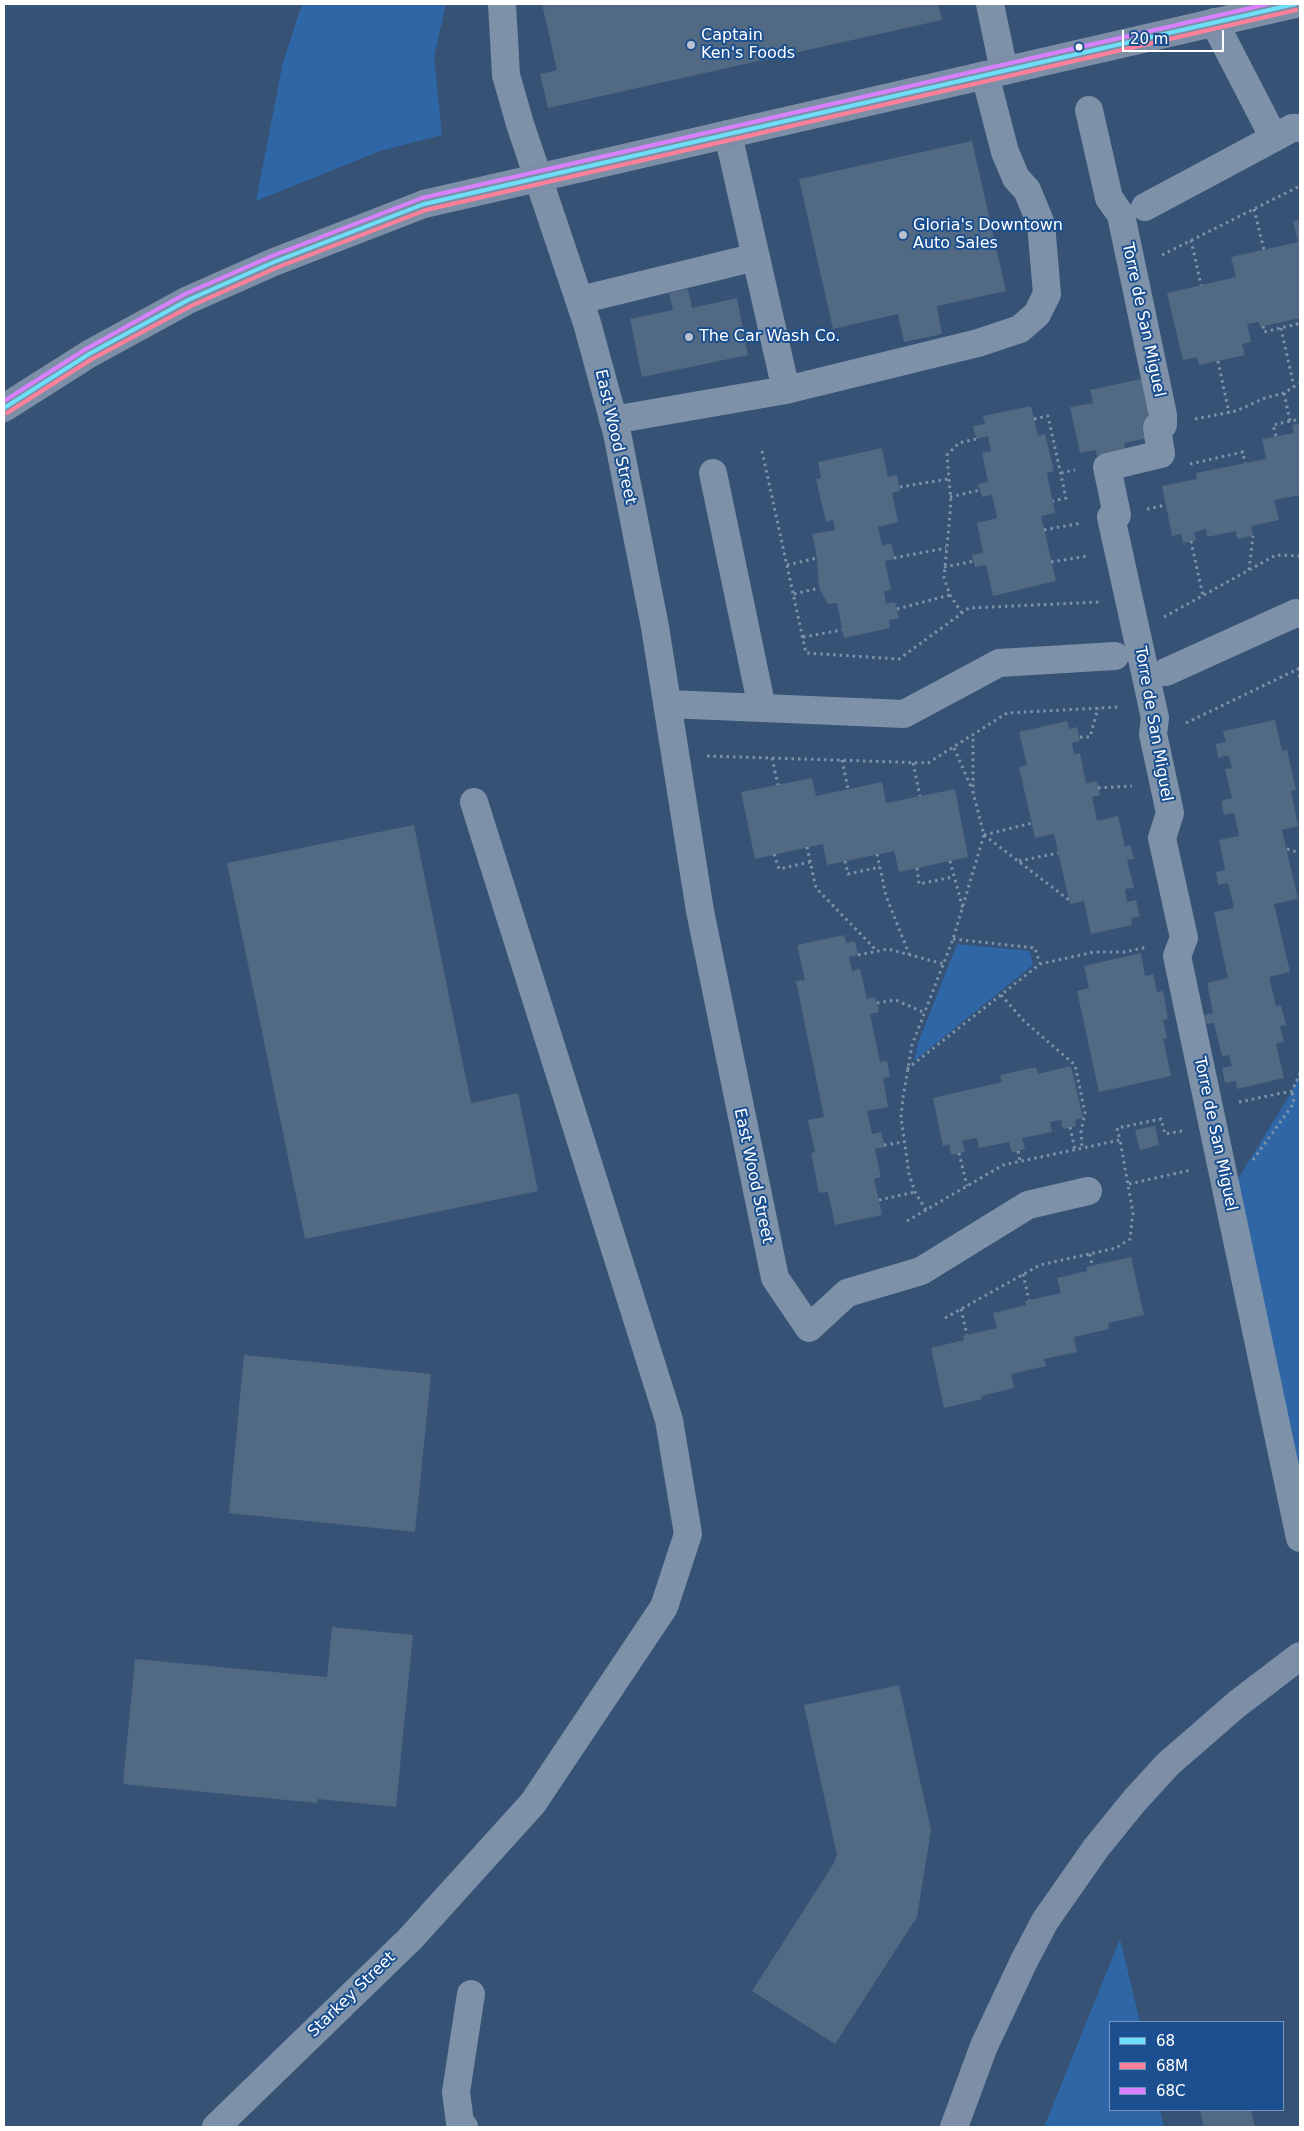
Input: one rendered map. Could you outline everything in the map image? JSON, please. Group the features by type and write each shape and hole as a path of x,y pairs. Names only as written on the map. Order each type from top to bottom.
{"main road":[{"path":"4,408 56,374 132,329 188,300 282,259 424,204 539,176 1295,4"},
{"path":"954,2127 984,2046 1024,1961 1045,1921 1096,1848 1135,1800 1168,1764 1212,1726 1300,1656"}],"street":[{"name":"East Wood Street","path":"502,4 506,75 520,124 580,300 613,420 649,591 700,911 772,1266 781,1290 809,1328 847,1293 921,1271 1028,1205 1088,1191"},
{"path":"613,420 786,390 978,343 1020,329 1037,314 1048,294 1041,224 1027,190 1016,178 1005,152 995,73 990,4"},
{"path":"1214,22 1274,138"},
{"name":"Torre de San Miguel","path":"1090,110 1109,198 1121,215 1163,425 1157,427 1161,454 1107,467 1117,515 1111,518 1155,718 1153,734 1170,813 1162,838 1184,938 1177,956 1300,1538"},
{"path":"1146,207 1292,128 1300,128"},
{"path":"728,134 786,390"},
{"path":"580,300 756,257"},
{"path":"712,473 762,708"},
{"path":"1166,672 1296,613 1300,614"},
{"path":"668,704 904,714 999,664 1115,656"},
{"name":"Starkey Street","path":"216,2127 410,1939 483,1856 534,1803 664,1607 688,1534 669,1420 474,802"},
{"path":"464,2127 460,2123 456,2092 471,1994"}],"path":[{"path":"1133,269 1300,186"},
{"path":"1254,209 1264,250"},
{"path":"1191,240 1201,285"},
{"path":"1263,326 1264,332 1281,328 1297,324 1296,318"},
{"path":"1281,328 1294,387"},
{"path":"1218,361 1229,413"},
{"path":"1163,425 1229,413 1265,398 1284,393 1300,383"},
{"path":"1284,393 1290,421"},
{"path":"1034,419 1048,416 1066,498 1053,501"},
{"path":"1276,436 1273,425 1300,419"},
{"path":"962,613 950,595 944,578 950,496 947,454 959,443 976,439"},
{"path":"762,451 806,653 899,659 969,608 1129,600"},
{"path":"1185,465 1243,452 1246,463"},
{"path":"900,487 948,479"},
{"path":"950,496 980,490"},
{"path":"1249,570 1253,536"},
{"path":"1191,541 1203,596"},
{"path":"894,558 946,548"},
{"path":"1136,633 1276,555 1300,556"},
{"path":"787,565 817,558"},
{"path":"944,567 974,561"},
{"path":"794,594 819,588"},
{"path":"896,609 950,595"},
{"path":"803,637 842,630"},
{"path":"1153,734 1166,732 1299,668 1300,680"},
{"path":"1080,737 1090,737 1098,708"},
{"path":"973,736 973,792"},
{"path":"926,1210 915,1192 909,1174 904,1142 902,1117 906,1070 912,1045 954,939 984,836 973,792 954,748"},
{"path":"772,758 778,785"},
{"path":"842,760 848,789"},
{"path":"913,763 920,796"},
{"path":"984,836 1032,823"},
{"path":"984,836 1069,900"},
{"path":"807,848 816,888 877,951"},
{"path":"1287,849 1300,853"},
{"path":"1019,861 1058,853"},
{"path":"774,854 779,869 810,862"},
{"path":"878,854 886,896 909,954"},
{"path":"845,861 848,874 880,867"},
{"path":"950,861 963,909"},
{"path":"917,868 919,884 953,877"},
{"path":"906,1070 1040,964 1094,952 1125,952 1184,938"},
{"path":"954,939 1035,948 1040,964"},
{"path":"858,955 888,949 944,964"},
{"path":"1001,995 1024,1021 1075,1065 1086,1113 1081,1132 1082,1148"},
{"path":"877,1003 896,1000 924,1013"},
{"path":"1228,1195 1294,1103 1292,1091 1300,1073"},
{"path":"945,1318 1040,1265 1116,1248 1130,1239 1133,1214 1129,1184 1117,1128 1161,1119 1165,1134 1211,1116 1292,1091"},
{"path":"1070,1127 1075,1150"},
{"path":"907,1221 1002,1165 1120,1140"},
{"path":"884,1145 904,1142"},
{"path":"1018,1151 1020,1161"},
{"path":"960,1153 967,1186"},
{"path":"1129,1184 1221,1164"},
{"path":"879,1200 915,1192"},
{"path":"1090,1254 1092,1266"},
{"path":"1023,1274 1029,1300"},
{"path":"961,1309 967,1335"}],"shaded area":[{"path":"302,4 446,4 434,57 442,135 380,151 256,201 283,62"},
{"path":"957,944 1030,951 1033,965 914,1061 918,1043"},
{"path":"1300,1073 1300,1538 1228,1195 1292,1091"},
{"path":"1120,1939 1140,2021 1109,2021 1109,2111 1160,2111 1164,2127 1044,2127"}],"building":[{"name":"Captain Ken's Foods","path":"542,4 938,4 942,20 548,108 540,74 557,70"},
{"name":"Gloria's Downtown Auto Sales","path":"972,141 1006,291 937,306 942,334 904,342 898,314 833,329 799,179"},
{"path":"1300,220 1300,318 1260,327 1259,322 1247,324 1251,342 1242,344 1245,355 1199,365 1197,357 1183,360 1167,293 1236,277 1231,257 1298,242 1293,221"},
{"name":"The Car Wash Co.","path":"688,289 692,308 737,298 748,355 642,377 630,319 673,310 669,293"},
{"path":"1150,377 1158,413 1148,415 1153,437 1124,443 1126,450 1097,456 1096,450 1080,453 1070,407 1093,403 1090,390"},
{"path":"1031,406 1038,436 1045,434 1054,471 1047,473 1055,513 1041,516 1056,581 993,596 986,565 975,567 972,555 983,553 977,523 997,518 992,495 982,497 978,484 988,482 982,453 991,451 988,436 976,439 973,426 985,424 983,416"},
{"path":"1300,423 1300,495 1274,500 1279,520 1251,526 1253,536 1237,539 1236,531 1207,537 1206,529 1194,532 1196,540 1183,543 1181,534 1172,536 1162,486 1197,479 1196,473 1266,459 1262,439 1294,433 1292,425"},
{"path":"882,448 888,477 897,475 900,491 892,493 898,522 878,527 882,546 891,543 895,559 885,561 891,590 884,591 886,604 895,602 899,618 889,620 890,628 844,638 837,603 828,604 819,588 817,558 812,534 835,530 833,520 826,522 816,479 821,478 818,462"},
{"path":"1275,720 1282,751 1287,750 1296,790 1291,791 1298,826 1282,830 1298,899 1274,904 1290,972 1269,977 1276,1006 1281,1005 1286,1025 1280,1026 1284,1042 1276,1044 1284,1078 1237,1089 1236,1081 1225,1083 1222,1068 1232,1066 1229,1055 1222,1056 1214,1023 1206,1024 1204,1015 1213,1013 1207,983 1228,978 1214,912 1234,908 1228,883 1218,885 1216,872 1225,870 1219,840 1239,836 1234,813 1224,815 1221,801 1232,798 1225,769 1232,768 1228,755 1218,758 1216,744 1226,742 1223,731"},
{"path":"1067,721 1069,729 1077,727 1080,741 1072,743 1074,755 1080,753 1086,783 1097,781 1100,795 1092,797 1097,821 1118,816 1125,847 1130,845 1134,859 1127,860 1134,888 1125,889 1127,902 1136,900 1140,916 1131,918 1132,925 1091,934 1084,901 1070,904 1054,834 1035,838 1019,767 1027,765 1019,732"},
{"path":"812,778 816,796 882,782 886,803 955,789 968,857 899,872 894,851 827,865 823,844 755,859 741,792"},
{"path":"414,825 471,1103 518,1093 538,1191 305,1239 227,863"},
{"path":"844,935 846,943 855,941 858,955 849,957 852,971 860,969 867,999 875,997 879,1012 870,1014 880,1062 887,1061 890,1077 883,1078 888,1107 867,1111 872,1134 881,1132 885,1147 875,1149 881,1177 874,1179 882,1215 835,1225 828,1192 819,1193 811,1153 815,1152 808,1120 824,1117 796,981 805,980 797,945"},
{"path":"1141,953 1145,976 1153,974 1157,992 1163,991 1168,1019 1163,1020 1167,1038 1163,1038 1171,1076 1099,1092 1077,991 1089,988 1084,966"},
{"path":"1071,1066 1083,1118 1075,1120 1076,1126 1063,1129 1061,1120 1050,1122 1052,1132 1022,1138 1025,1149 1012,1153 1009,1142 979,1148 977,1138 962,1141 965,1152 951,1155 949,1144 943,1146 933,1098 1002,1082 1000,1075 1036,1067 1038,1074"},
{"path":"1155,1126 1159,1145 1140,1150 1135,1130"},
{"path":"1131,1257 1144,1315 1108,1323 1109,1329 1074,1337 1077,1352 1044,1359 1046,1366 1011,1374 1014,1388 981,1396 982,1399 944,1408 931,1348 964,1340 963,1336 997,1328 993,1313 1026,1305 1025,1301 1061,1293 1057,1278 1087,1271 1086,1267"},
{"path":"244,1355 431,1374 415,1532 229,1513"},
{"path":"332,1627 413,1635 396,1807 318,1799 317,1803 123,1784 135,1659 327,1677"},
{"path":"899,1685 931,1830 917,1917 835,2044 752,1991 834,1863 837,1855 804,1705"},
{"path":"1200,2111 1251,2111 1255,2127 1204,2127"}],"transit line":[{"name":"68C","path":"4,401 86,349 185,294 272,256 422,198 1268,4"},
{"name":"68","path":"4,408 89,354 188,300 274,262 424,204 1295,4"},
{"name":"68M","path":"7,413 92,359 191,306 276,268 426,210 1296,10"}],"place":[{"name":"Captain Ken's Foods","path":"691,45"},
{"name":"Gloria's Downtown Auto Sales","path":"903,235"},
{"name":"The Car Wash Co.","path":"689,337"}]}
